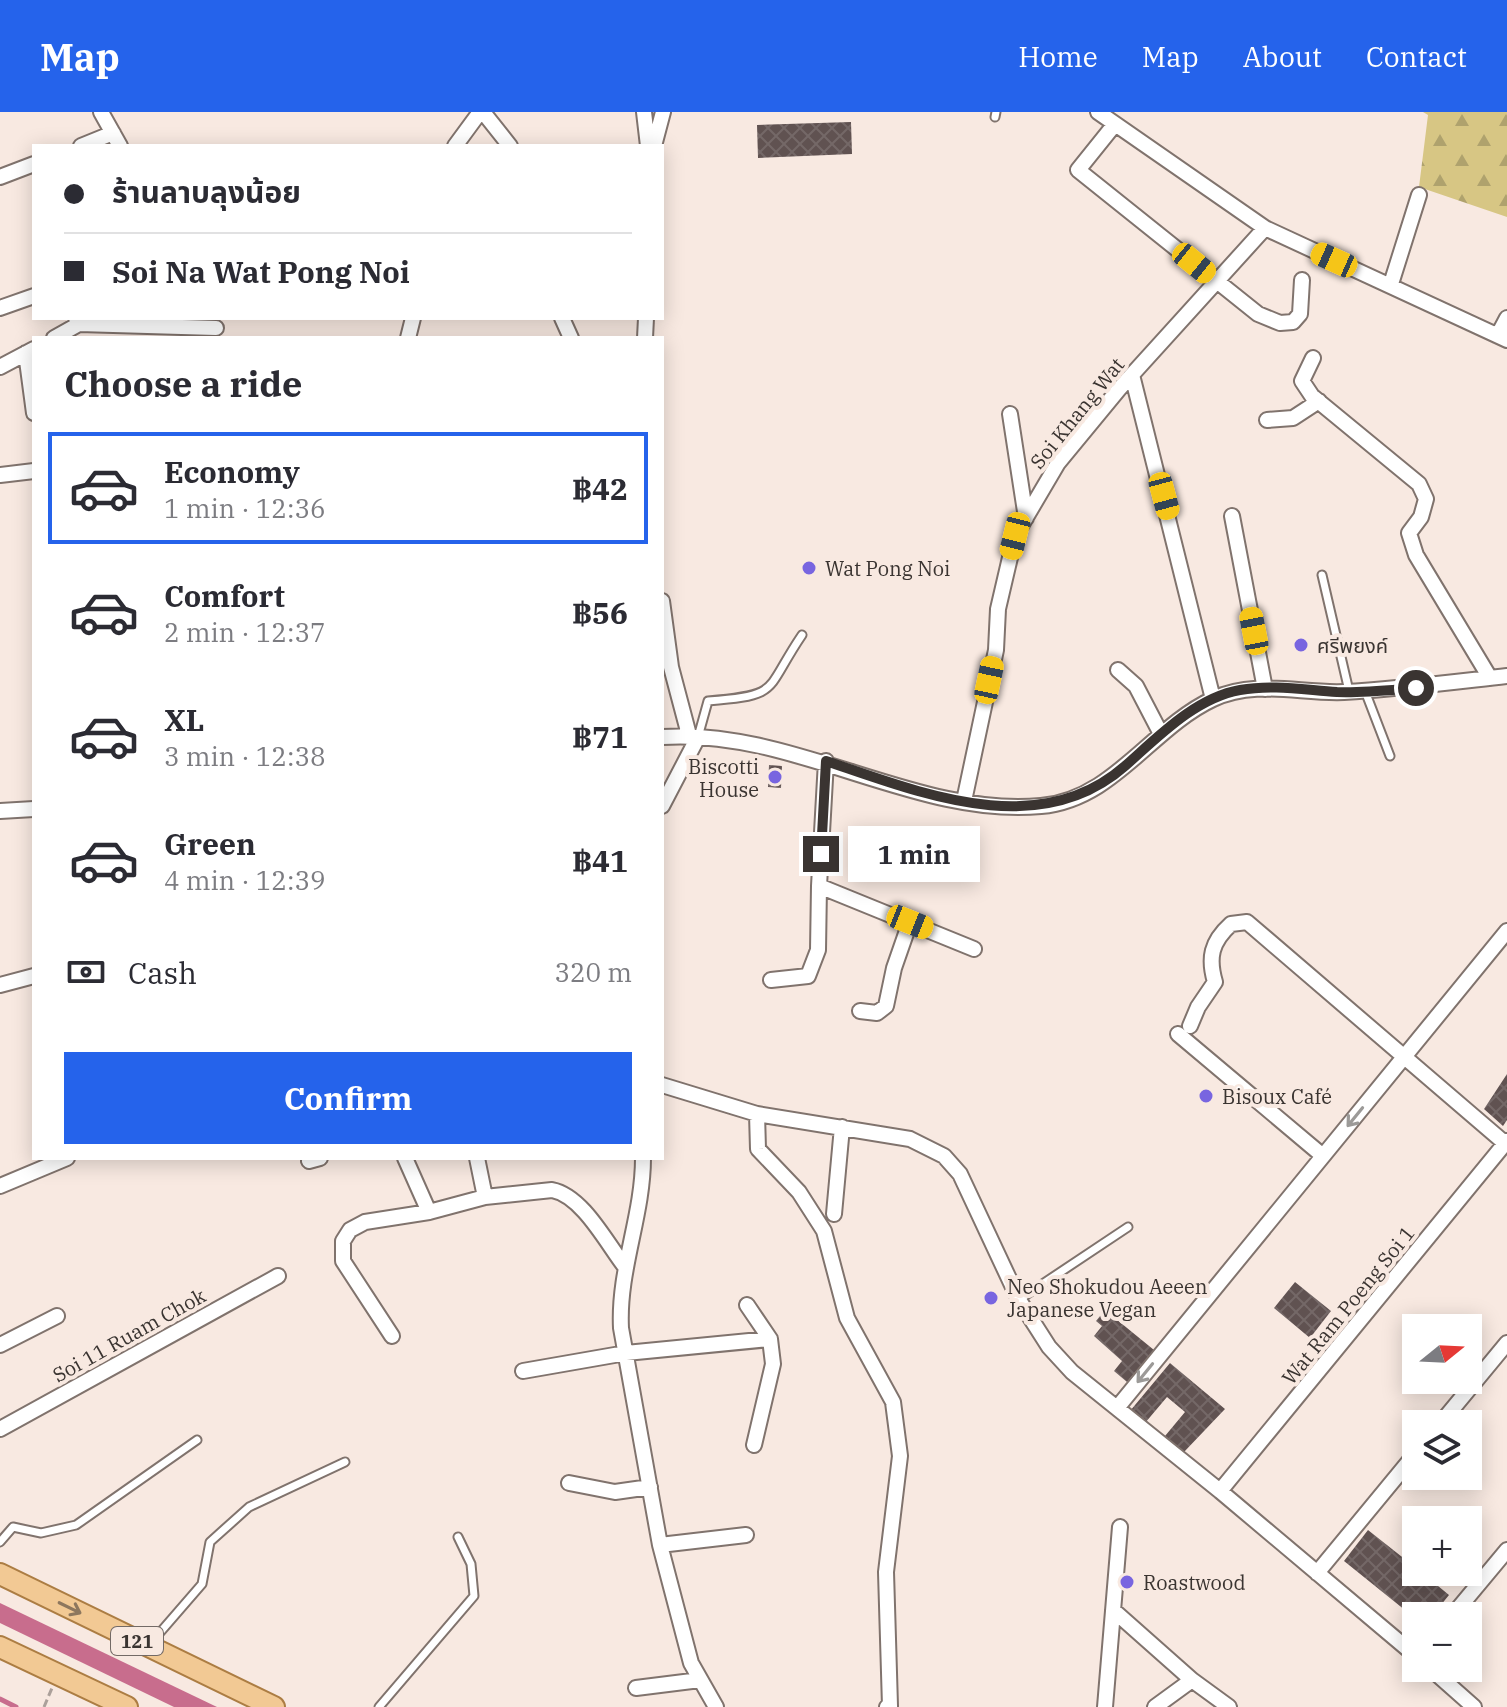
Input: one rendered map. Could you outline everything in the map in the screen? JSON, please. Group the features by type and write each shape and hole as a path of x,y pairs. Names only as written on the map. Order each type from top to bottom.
{"main road":[{"name":"121","path":"0,1574 274,1707"},
{"path":"0,1647 127,1707"}],"street":[{"path":"93,144 117,140 101,112"},
{"path":"457,144 482,112 508,144"},
{"path":"644,112 648,144"},
{"path":"655,144 663,112"},
{"path":"1098,112 1265,228 1503,337 1507,318"},
{"path":"1115,124 1078,170 1258,314 1289,324 1300,314 1302,280"},
{"path":"0,177 32,165"},
{"path":"1391,284 1419,195"},
{"name":"Soi Khang Wat","path":"964,801 996,650 1003,585 1015,536 1058,463 1132,375 1265,228"},
{"path":"0,308 32,297"},
{"path":"57,336 78,321 135,327 218,328"},
{"path":"0,367 30,351 32,382"},
{"path":"1313,358 1302,381 1319,401 1419,484 1426,499 1421,517 1409,533 1416,555 1490,678"},
{"path":"1132,375 1213,699"},
{"path":"1267,420 1293,418 1319,401"},
{"path":"1010,414 1026,518"},
{"path":"0,475 32,471"},
{"path":"1232,516 1265,689"},
{"path":"664,616 671,667 694,736 664,802"},
{"path":"1118,670 1136,686 1161,734"},
{"path":"664,737 727,739 826,761 909,789 964,801 1040,807 1066,801 1105,782 1161,734 1213,699 1240,690 1357,691 1507,676"},
{"path":"771,980 808,976 815,964 826,761"},
{"path":"0,811 32,809"},
{"path":"819,886 974,949"},
{"path":"860,1011 877,1013 886,1006 894,968 910,922"},
{"path":"1323,1156 1184,1030 1215,982 1212,947 1231,924 1247,922 1506,1143"},
{"path":"1117,1408 1507,931"},
{"path":"0,985 32,977"},
{"path":"664,1086 757,1114 910,1139 944,1156 960,1174 1019,1300 1049,1347 1072,1372 1402,1644"},
{"path":"757,1114 758,1149 799,1192 824,1231 847,1318 893,1402 900,1456 886,1572 890,1706 887,1707"},
{"path":"834,1214 842,1127"},
{"name":"Wat Ram Poeng Soi 1","path":"1220,1491 1506,1143"},
{"path":"0,1186 62,1160"},
{"path":"406,1160 429,1212"},
{"path":"477,1160 485,1197"},
{"path":"643,1160 641,1200 619,1294 626,1353 660,1545 691,1663 716,1707"},
{"path":"392,1336 343,1261 343,1241 350,1230 365,1222 429,1212 485,1197 563,1192 575,1202 626,1268"},
{"name":"Soi 11 Ruam Chok","path":"0,1429 278,1276"},
{"path":"747,1305 770,1339 773,1364 754,1445"},
{"path":"0,1345 57,1316"},
{"path":"523,1371 626,1353 770,1339"},
{"path":"1452,1410 1507,1343"},
{"path":"1317,1573 1402,1470"},
{"path":"569,1483 615,1492 650,1487"},
{"path":"1105,1707 1120,1527"},
{"path":"660,1545 746,1535"},
{"path":"1464,1602 1507,1550"},
{"path":"1113,1610 1192,1680 1229,1707"},
{"path":"636,1688 700,1680"},
{"path":"1155,1707 1192,1680"},
{"path":"1446,1682 1474,1707"}],"lane":[{"path":"1322,575 1357,691 1390,756"},
{"path":"694,736 708,701 757,697 773,687 781,665 802,635"},
{"path":"1019,1300 1128,1227"},
{"path":"0,1542 13,1527 41,1533 76,1525 197,1440"},
{"path":"148,1646 202,1584 210,1542 249,1507 345,1462"},
{"path":"379,1707 474,1596 471,1564 458,1537"}],"green space":[{"path":"1423,112 1507,112 1507,217 1419,187 1428,115"}],"shaded area":[{"path":"0,1603 217,1707 174,1707 0,1623"}],"building":[{"path":"851,122 852,154 758,158 757,125"},
{"name":"Biscotti House","path":"769,765 782,766 781,788 768,787"},
{"path":"1507,1074 1507,1120 1503,1126 1484,1109"},
{"path":"1295,1282 1331,1311 1310,1338 1274,1308"},
{"path":"1105,1310 1154,1350 1127,1382 1114,1371 1122,1361 1094,1336 1102,1326 1096,1321"},
{"path":"1170,1363 1225,1409 1184,1452 1165,1436 1185,1412 1167,1397 1145,1423 1130,1411"},
{"path":"1368,1530 1402,1557 1402,1586 1438,1586 1449,1595 1443,1602 1402,1602 1402,1608 1344,1561"}],"waterway":[{"path":"0,1699 16,1707"}],"place":[{"name":"Wat Pong Noi","path":"809,568"},
{"name":"ศรีพยงค์","path":"1301,645"},
{"name":"Biscotti House","path":"775,777"},
{"name":"Bisoux Café","path":"1206,1096"},
{"name":"Neo Shokudou Aeeen Japanese Vegan","path":"991,1298"},
{"name":"Roastwood","path":"1127,1582"}],"route":[{"path":"821,854 826,761 909,789 964,801 1040,807 1085,794 1105,782 1187,715 1213,699 1240,690 1287,688 1340,692 1416,688"}]}
